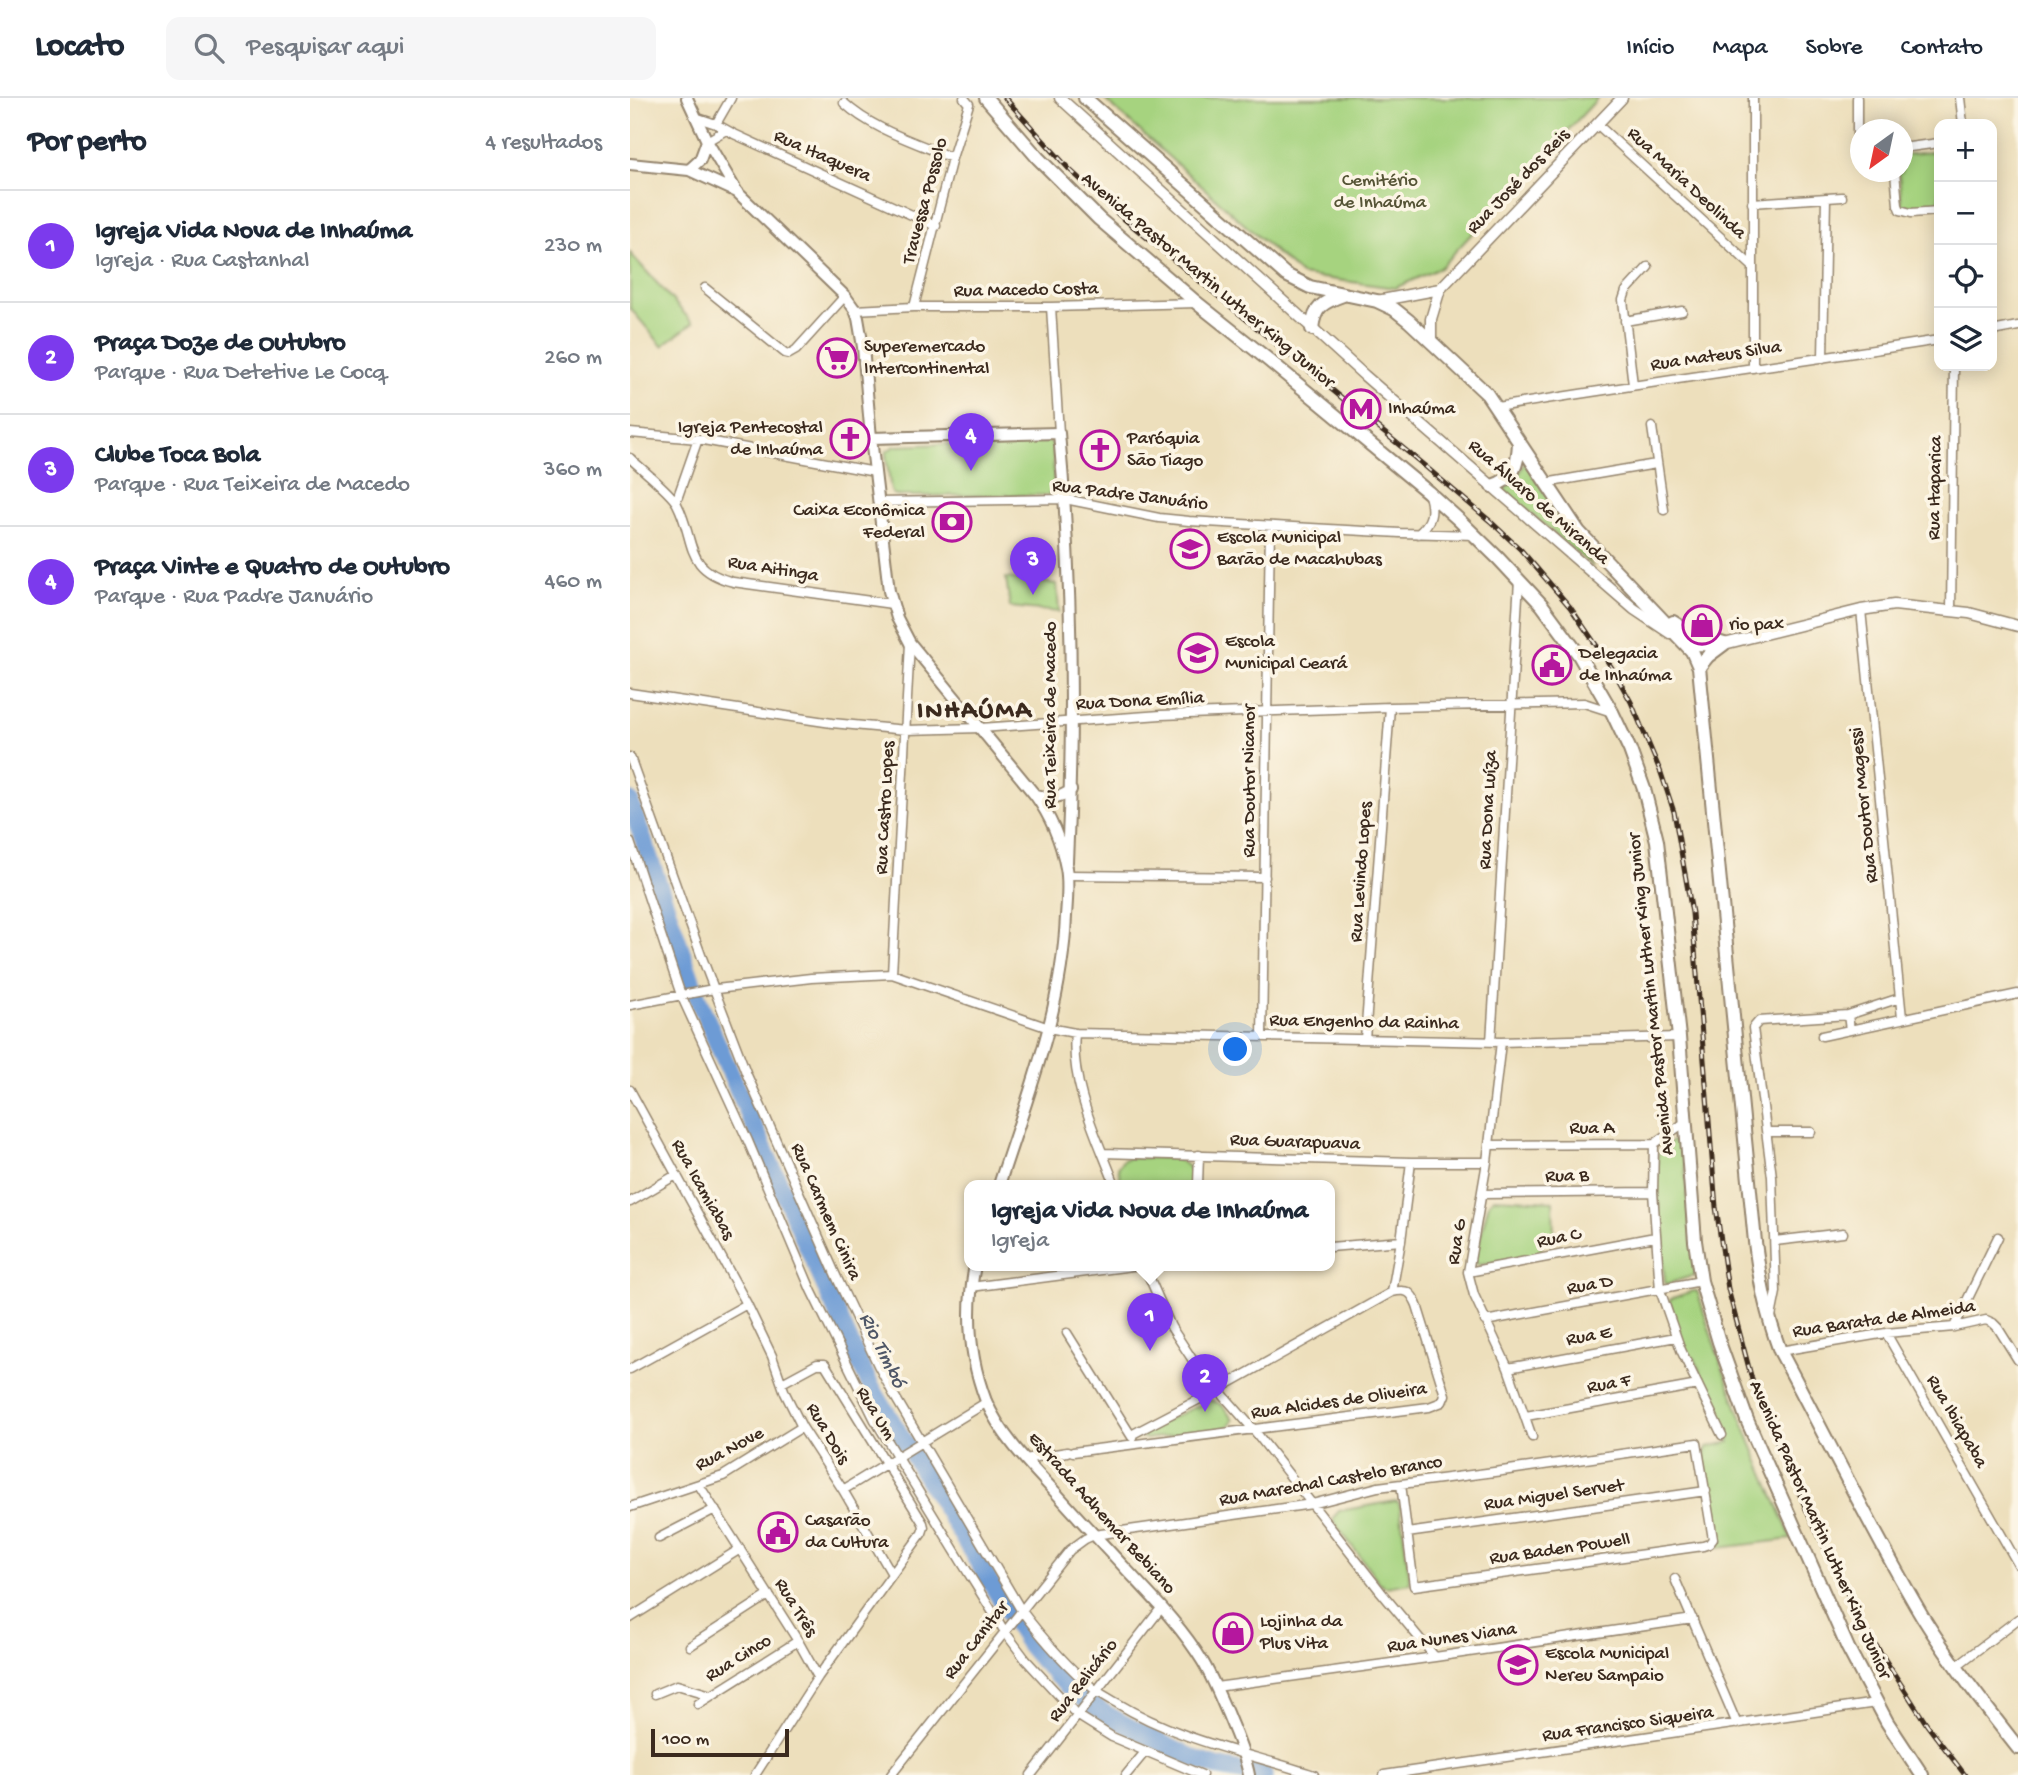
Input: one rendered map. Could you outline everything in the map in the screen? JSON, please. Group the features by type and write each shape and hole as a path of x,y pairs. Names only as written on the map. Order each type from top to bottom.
{"main road":[{"path":"687,98 707,141 737,192 845,296 855,310 863,347 871,438 892,604 910,643 1035,794 1055,829 1067,872 1063,961 1049,1028 1001,1180"},
{"name":"Avenida Pastor Martin Luther King Junior","path":"986,98 1061,183 1099,219 1196,303 1428,492 1475,535 1542,606 1579,654 1612,712 1644,789 1657,841 1679,1037 1695,1241 1701,1281 1747,1420 1822,1591 1876,1703 1923,1775"},
{"name":"Avenida Pastor Martin Luther King Junior","path":"1086,98 1286,275 1310,287 1377,301 1409,321 1431,341 1487,394 1579,532 1692,651 1699,667 1755,1242 1763,1297 1770,1323 1780,1351 1898,1574 1955,1667 2018,1748"},
{"path":"689,170 700,160 707,141"},
{"path":"630,164 689,170 737,192"},
{"path":"1312,329 1313,318 1321,305 1347,294"},
{"path":"871,438 1059,433"},
{"name":"Rua Teixeira de Macedo","path":"1059,433 1065,499 1071,722 1067,872"},
{"path":"1492,486 1502,483 1515,469 1519,443"},
{"path":"1649,605 1692,634 1724,644"},
{"path":"1699,667 1724,644"},
{"path":"1035,794 1055,797 1063,796 1071,790"},
{"name":"Estrada Adhemar Bebiano","path":"974,1271 971,1287 971,1344 987,1402 998,1422 1026,1459 1184,1634 1216,1687 1245,1757 1249,1775"}],"street":[{"path":"716,124 731,98"},
{"name":"Rua Álvaro de Miranda","path":"1060,98 1312,329 1492,486 1634,609 1686,644"},
{"name":"Rua José dos Reis","path":"1431,341 1431,319 1440,289 1622,98"},
{"path":"1753,98 1753,368"},
{"path":"1857,98 1857,119"},
{"path":"1961,98 1963,119"},
{"name":"Travessa Possolo","path":"914,307 967,101"},
{"path":"844,103 877,126 952,158"},
{"name":"Rua Itaquera","path":"695,117 716,124 936,226"},
{"name":"Rua Maria Deolinda","path":"1598,125 1752,266"},
{"path":"707,141 726,130"},
{"path":"1913,147 1934,144"},
{"path":"1896,182 1900,209 1911,214 1934,212"},
{"path":"1752,203 1842,197"},
{"path":"1823,358 1826,198"},
{"path":"1633,384 1623,296 1648,267"},
{"path":"705,288 789,354 796,350 845,296"},
{"path":"1377,301 1440,289"},
{"name":"Rua Macedo Costa","path":"855,310 1196,303"},
{"name":"Rua Teixeira de Macedo","path":"1051,307 1059,433"},
{"path":"1625,321 1682,311"},
{"path":"1997,330 2018,326"},
{"name":"Rua Mateus Silva","path":"1497,407 1633,384 1934,341"},
{"name":"Rua Itaparica","path":"1951,611 1954,371"},
{"path":"1652,427 1664,510"},
{"path":"630,433 698,439 875,472"},
{"path":"676,502 698,439"},
{"name":"Rua Aitinga","path":"630,458 676,502 698,562 706,571 720,579 892,604"},
{"path":"1545,483 1656,464"},
{"path":"1418,534 1432,516 1428,492"},
{"name":"Rua Padre Januário","path":"879,502 1065,499 1159,518 1475,535"},
{"name":"Rua Doutor Nicanor","path":"1262,1037 1270,526"},
{"name":"Rua Dona Luíza","path":"1496,1042 1519,579"},
{"path":"1686,644 1724,644 1861,610 1894,605 1969,613 2018,626"},
{"name":"Rua Doutor Magessi","path":"1861,610 1902,1018"},
{"name":"Rua Castro Lopes","path":"892,974 910,643"},
{"name":"Rua Dona Emília","path":"630,693 819,721 906,730 981,728 1161,715 1390,707 1584,703 1612,712"},
{"name":"Rua Levindo Lopes","path":"1365,1039 1390,707"},
{"name":"Rua Carmem Cinira","path":"630,757 711,990 837,1278 919,1443 1020,1612 1094,1693 1193,1739 1245,1757 1314,1775"},
{"path":"630,842 685,994 811,1290 874,1420 899,1455 1026,1660 1079,1712 1112,1737 1181,1772 1202,1775"},
{"path":"630,870 635,855"},
{"path":"1067,872 1265,877"},
{"path":"630,1005 711,990 811,978 892,974 1049,1028"},
{"path":"630,994 641,1002"},
{"path":"1822,1036 2018,994"},
{"path":"1850,1030 1848,1015 1900,998"},
{"name":"Avenida Pastor Martin Luther King Junior","path":"1770,1323 1776,1292 1775,1241 1767,1132 1754,1025 1759,1021 1848,1015"},
{"name":"Rua Engenho da Rainha","path":"1049,1028 1075,1033 1496,1042 1679,1037"},
{"path":"1075,1033 1073,1052 1082,1092 1113,1180"},
{"name":"Rua G","path":"1496,1042 1487,1162 1468,1272 1474,1295 1508,1368 1532,1437"},
{"name":"Rua Icamiabas","path":"630,1090 747,1304"},
{"path":"1687,1121 1654,1144 1653,1192 1660,1290 1676,1338 1722,1435"},
{"path":"1767,1132 1811,1132"},
{"name":"Rua A","path":"1489,1145 1654,1144"},
{"name":"Rua Guarapuava","path":"1103,1153 1487,1162"},
{"path":"1198,1180 1199,1155"},
{"path":"1130,1435 1217,1390 1392,1292 1402,1241 1411,1162"},
{"path":"630,1202 676,1175"},
{"name":"Rua B","path":"1482,1194 1653,1192"},
{"path":"1775,1241 1843,1233"},
{"name":"Rua C","path":"1468,1272 1655,1237"},
{"path":"1954,1327 1998,1237"},
{"path":"1335,1247 1402,1241"},
{"path":"971,1287 1095,1271"},
{"path":"1145,1271 1171,1327 1194,1362 1254,1430 1435,1657"},
{"name":"Rua D","path":"1485,1321 1701,1281"},
{"name":"Rua Alcides de Oliveira","path":"1026,1459 1429,1407 1442,1402 1444,1388 1412,1294 1406,1290 1392,1292"},
{"path":"630,1369 747,1304"},
{"name":"Rua Dois","path":"747,1304 802,1427 892,1574"},
{"name":"Rua Barata de Almeida","path":"1780,1351 1886,1333 1954,1327 1986,1320 1993,1323 2003,1334 2018,1360"},
{"path":"1067,1333 1137,1445"},
{"name":"Rua Ibiapaba","path":"1886,1333 2018,1563"},
{"name":"Rua E","path":"1508,1368 1676,1338"},
{"name":"Rua Um","path":"782,1383 817,1364 825,1364 923,1523 922,1533 892,1574"},
{"name":"Rua F","path":"1526,1416 1698,1385"},
{"path":"843,1490 987,1402"},
{"name":"Rua Nove","path":"630,1507 723,1476 802,1427"},
{"name":"Rua Marechal Castelo Branco","path":"1094,1535 1312,1504 1378,1487 1697,1443"},
{"name":"Rua Baden Powell","path":"1401,1484 1414,1586 1662,1552 1703,1546 1712,1542 1697,1443"},
{"name":"Rua Três","path":"699,1485 818,1677"},
{"name":"Rua Miguel Servet","path":"1407,1533 1706,1491"},
{"path":"659,1538 715,1509"},
{"name":"Rua Canitar","path":"891,1775 1070,1550 1077,1543 1094,1535"},
{"path":"630,1618 740,1549"},
{"path":"755,1775 818,1677 892,1574"},
{"path":"1675,1579 1737,1724"},
{"path":"690,1647 769,1595"},
{"name":"Rua Relicário","path":"1031,1775 1162,1607"},
{"name":"Rua Nunes Viana","path":"1216,1687 1693,1619"},
{"path":"1955,1667 2018,1619"},
{"name":"Rua Cinco","path":"698,1704 798,1641"},
{"path":"655,1694 677,1685 711,1695"},
{"name":"Rua Francisco Siqueira","path":"1384,1775 1876,1703"},
{"path":"1126,1775 1145,1752"}],"green space":[{"name":"Cemitério de Inhaúma","path":"1103,98 1598,98 1440,268 1395,288 1301,275"},
{"path":"1934,152 1934,204 1902,207 1900,182 1913,182 1913,154"},
{"path":"630,253 693,323 662,346 630,308"},
{"path":"1046,440 1053,444 1054,486 1048,495 899,496 891,491 886,456 887,451 895,446"},
{"path":"1525,461 1593,567 1503,489 1514,481"},
{"path":"1006,578 1057,584 1059,612 1010,607"},
{"path":"1677,1138 1682,1138 1695,1275 1667,1284 1660,1232 1657,1158 1660,1150"},
{"path":"1170,1158 1187,1166 1193,1180 1121,1180 1118,1168 1123,1160"},
{"path":"1494,1198 1553,1201 1554,1242 1541,1243 1542,1254 1479,1265 1475,1258 1489,1203"},
{"path":"1693,1291 1698,1293 1741,1418 1792,1539 1719,1548 1704,1456 1707,1447 1730,1442 1695,1359 1685,1352 1669,1301"},
{"path":"1211,1400 1222,1405 1233,1420 1227,1428 1146,1439 1140,1436 1140,1432"},
{"path":"1396,1501 1400,1507 1410,1583 1386,1587 1380,1583 1333,1518 1339,1511"}],"waterway":[{"name":"Rio Timbó","path":"630,801 699,1002 852,1347 871,1387 1028,1644 1070,1688 1115,1719 1203,1762 1264,1775"}],"railway":[{"path":"1005,98 1069,169 1118,214 1426,467 1521,550 1570,607 1612,668 1631,702 1674,812 1692,913 1716,1207 1728,1289 1755,1391 1810,1518 1863,1625 1927,1725 1965,1775"}],"place":[{"name":"Superemercado Intercontinental","path":"837,358"},
{"name":"Inhaúma","path":"1361,409"},
{"name":"Igreja Pentecostal de Inhaúma","path":"850,439"},
{"name":"Paróquia São Tiago","path":"1100,450"},
{"name":"Praça Vinte e Quatro de Outubro","path":"971,471"},
{"name":"Caixa Econômica Federal","path":"952,522"},
{"name":"Escola Municipal Barão de Macahubas","path":"1190,549"},
{"name":"Clube Toca Bola","path":"1033,595"},
{"name":"rio pax","path":"1702,625"},
{"name":"Escola Municipal Ceará","path":"1198,653"},
{"name":"Delegacia de Inhaúma","path":"1552,665"},
{"name":"Igreja Vida Nova de Inhaúma","path":"1150,1351"},
{"name":"Praça Doze de Outubro","path":"1205,1412"},
{"name":"Casarão da Cultura","path":"778,1532"},
{"name":"Lojinha da Plus Vita","path":"1233,1633"},
{"name":"Escola Municipal Nereu Sampaio","path":"1518,1665"}],"district":[{"name":"INHAÚMA","path":"975,712"}]}
